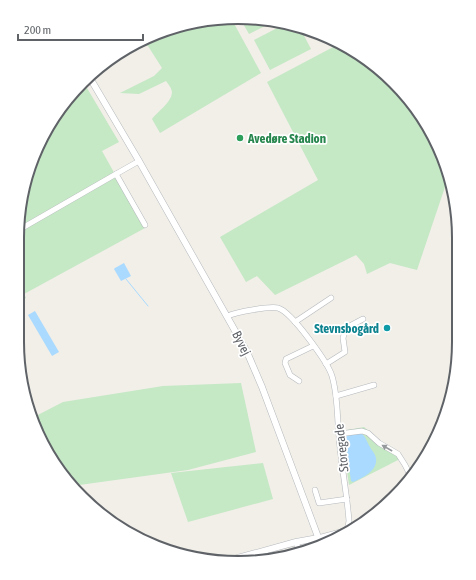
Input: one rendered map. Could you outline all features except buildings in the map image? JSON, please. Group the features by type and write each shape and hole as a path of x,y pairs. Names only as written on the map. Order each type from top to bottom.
{"street":[{"name":"Byvej","path":"92,82 228,316 247,352 262,387 318,538"},
{"path":"24,228 139,162"},
{"path":"116,174 145,225"},
{"path":"295,322 332,298"},
{"name":"Storegade","path":"228,316 236,313 275,308 280,309 295,322 326,364 332,376 336,396 339,434 350,524"},
{"path":"326,364 345,352 343,338 346,328 363,319"},
{"path":"299,381 290,374 285,363 286,359 313,346"},
{"path":"336,396 374,385"},
{"path":"339,434 362,431 368,433 379,443 398,454 408,472"},
{"path":"315,490 319,503 347,499"},
{"path":"245,556 333,534"},
{"path":"296,542 298,548"}],"green space":[{"path":"224,24 234,24 261,73 160,133 152,119 167,104 171,97 171,89 166,81 139,94 120,93 154,76 162,68 148,46 144,45 183,31"},
{"path":"243,24 265,26 249,34"},
{"path":"278,28 280,28 303,34 311,49 270,70 254,40"},
{"path":"334,47 357,60 379,77 408,108 430,143 441,169 446,185 417,270 390,263 367,274 364,264 356,255 275,295 257,276 246,282 220,237 318,180 267,82"},
{"path":"87,87 119,142 102,151 145,228 24,294 24,224 28,196 35,169 46,143 60,119"},
{"path":"241,383 256,452 188,470 79,485 60,461 46,437 37,416 63,402 163,386"},
{"path":"364,427 400,459 349,485 341,431"},
{"path":"263,463 273,499 188,522 171,473"}],"water":[{"path":"124,263 131,276 121,281 114,269"},
{"path":"35,311 59,352 52,356 28,315"},
{"path":"361,433 364,436 375,454 376,465 362,478 353,482 351,481 345,438"}],"waterway":[{"path":"126,279 148,306"}],"place":[{"name":"Avedøre Stadion","path":"240,138"},
{"name":"Stevnsbogård","path":"387,328"}]}
